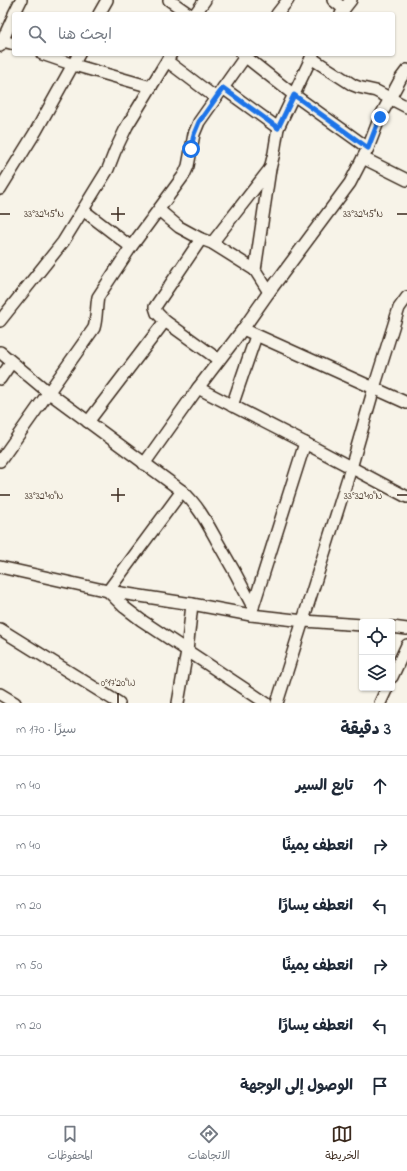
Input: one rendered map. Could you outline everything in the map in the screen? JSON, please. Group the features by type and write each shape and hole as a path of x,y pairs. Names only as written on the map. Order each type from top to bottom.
{"street":[{"path":"15,12 21,0"},
{"path":"169,0 186,12"},
{"path":"196,12 205,0"},
{"path":"279,12 288,0"},
{"path":"333,0 343,11 352,0"},
{"path":"12,18 1,42 12,44"},
{"path":"48,56 151,88"},
{"path":"0,189 36,132 78,56"},
{"path":"0,461 94,328 96,322 96,304 98,297 131,247 184,175 188,166 194,134 199,122 244,56"},
{"path":"246,56 365,153 407,180"},
{"path":"254,270 278,128 312,56 358,88 376,91 407,107"},
{"path":"0,320 63,242 108,169 127,126 169,58 216,98"},
{"path":"144,464 198,388 350,182 365,153 380,117 390,98 405,76"},
{"path":"223,88 278,128"},
{"path":"212,243 270,169"},
{"path":"83,210 131,247"},
{"path":"159,210 179,227 212,243 254,270 269,292"},
{"path":"201,239 155,307 157,313 165,320 219,360"},
{"path":"277,703 304,621 374,388 400,308 407,297"},
{"path":"88,422 165,320"},
{"path":"243,329 407,403"},
{"path":"232,406 256,336"},
{"path":"0,352 11,363 48,392 191,499 200,510 238,576 252,611"},
{"path":"0,379 11,363"},
{"path":"198,388 305,442 407,497"},
{"path":"252,611 305,442"},
{"path":"108,591 182,491"},
{"path":"0,567 108,591 192,604 252,611 304,621 359,625"},
{"path":"108,591 124,607 266,703"},
{"path":"178,703 187,651 192,604"},
{"path":"395,627 407,629"},
{"path":"0,629 119,703"},
{"path":"395,671 407,645"},
{"path":"380,703 386,691"},
{"path":"0,694 15,703"}],"route":[{"path":"191,149 194,134 199,122 223,88 278,128 294,95 368,148 380,117"}]}
